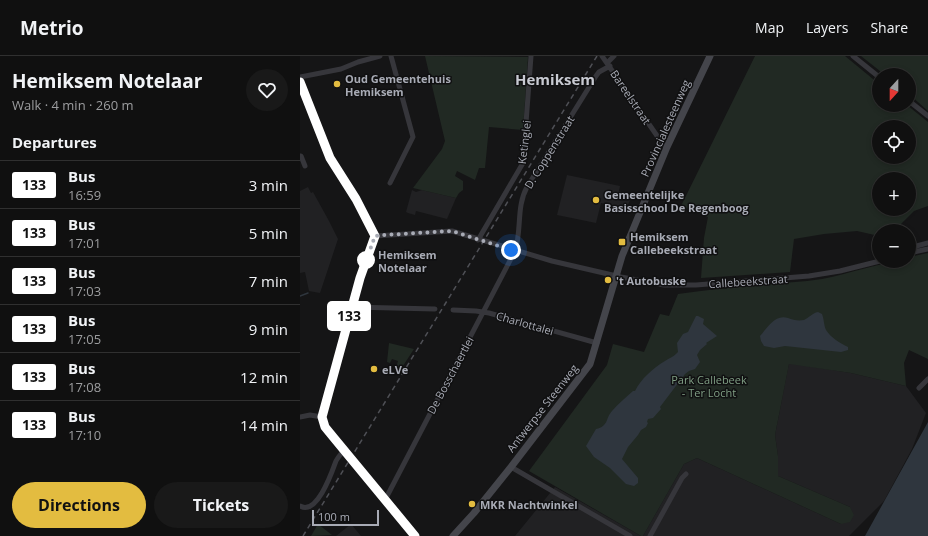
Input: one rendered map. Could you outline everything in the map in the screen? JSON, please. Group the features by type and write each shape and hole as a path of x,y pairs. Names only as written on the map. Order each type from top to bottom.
{"main road":[{"name":"Provincialesteenweg","path":"615,276 667,147 710,56"},
{"name":"Antwerpse Steenweg","path":"453,536 511,467 590,364 615,276"}],"street":[{"path":"300,77 341,69 358,62 380,56"},
{"path":"390,183 413,137 391,56"},
{"name":"Ketinglei","path":"478,240 523,163 531,56"},
{"name":"Bareelstraat","path":"602,56 609,64 662,143 667,147"},
{"name":"D. Coppenstraat","path":"516,251 520,205 524,193 596,76 609,64 614,56"},
{"path":"853,56 872,71"},
{"path":"300,82 330,158 356,199 375,236 360,278 322,417 325,427 415,536"},
{"path":"916,107 928,116"},
{"path":"300,156 306,166"},
{"name":"Callebeekstraat","path":"375,236 452,231 516,251 615,276 664,285 696,285 809,276 840,271 872,263"},
{"path":"916,246 928,243"},
{"path":"916,252 928,249"},
{"name":"De Bosschaertlei","path":"385,500 516,251"},
{"path":"352,307 435,309"},
{"name":"Charlottalei","path":"453,310 484,312 597,343"},
{"path":"919,388 928,379"},
{"path":"300,417 310,415 322,417"},
{"path":"300,506 309,508 314,505 332,475 337,460 344,450"},
{"path":"511,467 630,536"},
{"path":"650,536 682,478 686,474"}],"shaded area":[{"name":"Gemeentelijke Basisschool De Regenboog","path":"567,175 620,186 619,191 633,195 625,210 601,203 596,223 557,215"},
{"path":"308,187 311,193 313,192 338,239 320,293 309,291 305,272 300,273 300,191"},
{"path":"412,190 416,192 422,190 456,198 447,219 416,211 415,215 406,212"},
{"path":"818,312 822,314 825,328 828,333 848,347 848,350 841,352 785,346 774,348 764,346 761,341 760,336 772,322 779,318 783,317 804,320"},
{"path":"696,316 704,319 703,324 717,336 706,343 707,344 700,350 697,355 700,362 695,369 685,374 660,407 661,409 653,418 648,419 646,427 641,430 628,447 622,459 638,478 638,483 634,486 626,484 610,468 594,457 586,446 596,429 605,424 612,411 619,403 630,393 635,391 648,374 656,367 678,352 677,343 683,334 688,332"},
{"path":"789,363 851,373 906,386 926,413 912,449 884,501 849,536 643,536 684,464 697,458 841,524 850,507 778,476 778,456 775,435"},
{"path":"928,422 928,536 865,536"},
{"path":"555,487 641,536 515,536"},
{"path":"351,524 361,536 336,536"}],"green space":[{"path":"425,56 528,57 523,130 489,127 485,168 479,168 475,180 457,171 455,176 463,181 463,190 456,198 413,188 442,149 445,141"},
{"path":"755,56 845,56 872,78 872,112 916,112 928,122 928,206 916,210 916,172 872,172 872,216 909,216 901,224 872,224 872,234 857,231 794,239 790,272 701,278 704,238 708,217 681,206"},
{"path":"861,56 928,56 928,111 916,100 916,68 876,68"},
{"name":"Park Callebeek - Ter Locht","path":"928,253 928,359 909,350 904,363 906,386 851,373 789,364 775,435 778,456 778,476 850,507 854,515 850,522 841,524 697,458 684,464 643,536 641,536 529,471 607,365 613,344 644,352 660,314 669,316 678,294 822,279 872,266 872,268 916,268 916,256"},
{"path":"389,343 414,349 399,372 396,368 398,361 392,359 390,363 387,362"},
{"path":"318,524 332,535 311,536"}],"waterway":[{"path":"300,296 308,293"}],"railway":[{"path":"303,536 597,56"}],"bus line":[{"name":"133","path":"300,82 324,146 364,213 375,236 360,278 322,417 323,423 415,536"}],"place":[{"name":"Oud Gemeentehuis Hemiksem","path":"337,84"},
{"name":"Gemeentelijke Basisschool De Regenboog","path":"596,200"},
{"name":"Hemiksem Callebeekstraat","path":"622,242"},
{"name":"Hemiksem Notelaar","path":"366,260"},
{"name":"'t Autobuske","path":"608,280"},
{"name":"eLVe","path":"374,369"},
{"name":"MKR Nachtwinkel","path":"472,504"}],"district":[{"name":"Hemiksem","path":"555,79"}],"route":[{"path":"366,260 365,264 375,236 384,235 452,231 511,250"}]}
